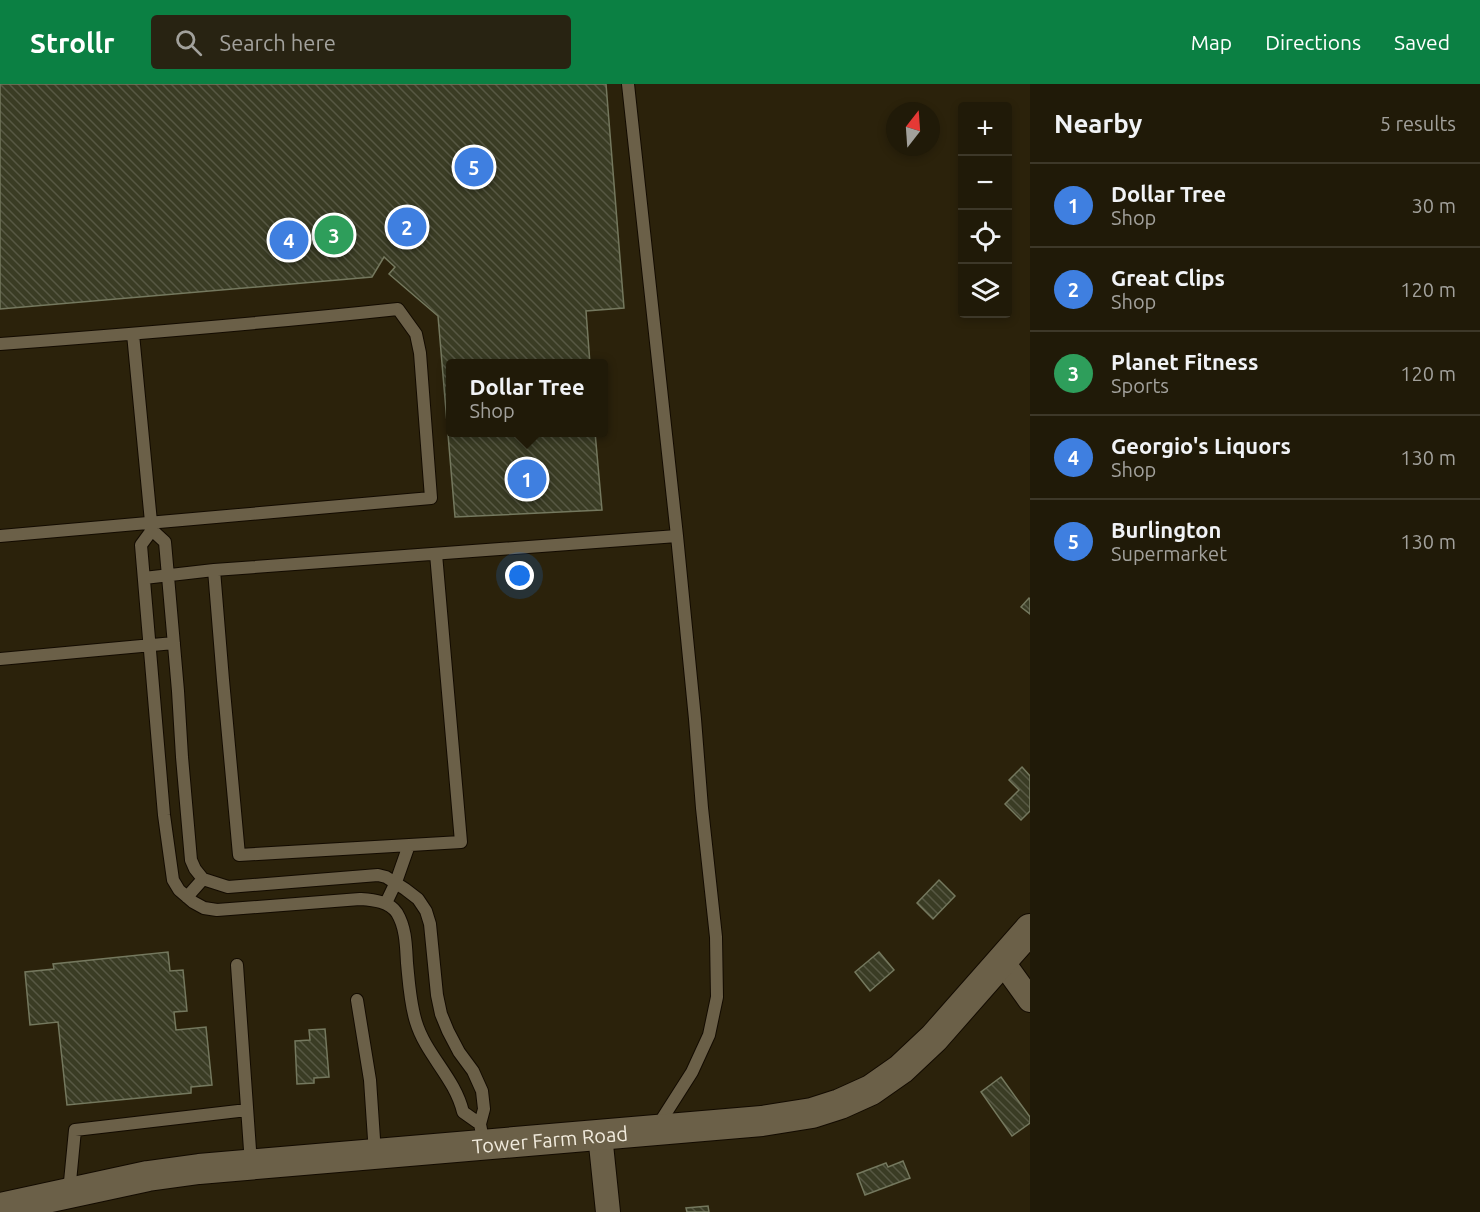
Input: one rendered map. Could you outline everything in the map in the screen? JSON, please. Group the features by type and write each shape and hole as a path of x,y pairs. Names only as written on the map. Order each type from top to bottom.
{"street":[{"name":"Tower Farm Road","path":"0,1208 148,1176 375,1154 482,1134 600,1135 762,1121 812,1113 871,1090 901,1069 934,1038 1030,928"},
{"path":"1002,961 1030,1000"},
{"path":"600,1135 608,1212"}],"lane":[{"path":"628,84 677,536 716,937 717,997 710,1035 692,1072 655,1130"},
{"path":"0,344 200,329 398,309 416,334 420,353 431,498 152,526 0,536"},
{"path":"133,334 152,526 165,542 191,860 203,879 228,887 378,875 396,882 418,898 426,911 430,924 441,1014 451,1038 473,1071 482,1091 484,1109 482,1134"},
{"path":"152,526 141,545 164,815 173,880 179,890 192,902 204,908 217,910 360,899 386,903 396,910 405,935 410,995 416,1023 424,1041 454,1089 463,1112 482,1134"},
{"path":"144,578 214,570 677,536"},
{"path":"214,570 239,855 461,842 436,554"},
{"path":"0,659 174,642"},
{"path":"386,903 409,844"},
{"path":"187,897 203,879"},
{"path":"237,965 251,1165"},
{"path":"357,1000 370,1080 375,1154"},
{"path":"69,1192 75,1130 247,1110"}],"building":[{"path":"0,84 606,84 624,308 586,311 590,359 446,359 446,411 438,316 389,274 395,267 384,257 372,277 0,309"},
{"path":"448,437 595,437 602,510 455,517"},
{"path":"1030,599 1030,614 1021,607"},
{"path":"1022,767 1030,776 1030,811 1021,820 1005,804 1019,790 1009,780"},
{"path":"939,880 955,896 933,919 917,903"},
{"path":"168,952 170,971 183,970 187,1011 174,1012 176,1030 206,1027 212,1085 191,1087 191,1093 67,1105 58,1022 30,1025 25,972 54,969 53,964"},
{"path":"879,952 894,970 870,991 855,972"},
{"path":"325,1029 329,1077 314,1078 314,1083 297,1084 295,1041 310,1040 309,1030"},
{"path":"1001,1077 1030,1117 1030,1123 1012,1136 981,1092"},
{"path":"903,1161 910,1178 865,1195 857,1174 886,1163 888,1167"},
{"path":"708,1206 709,1212 687,1212 686,1208"}],"place":[{"name":"Burlington","path":"474,167"},
{"name":"Great Clips","path":"407,227"},
{"name":"Planet Fitness","path":"334,235"},
{"name":"Georgio's Liquors","path":"289,240"},
{"name":"Dollar Tree","path":"527,479"}]}
